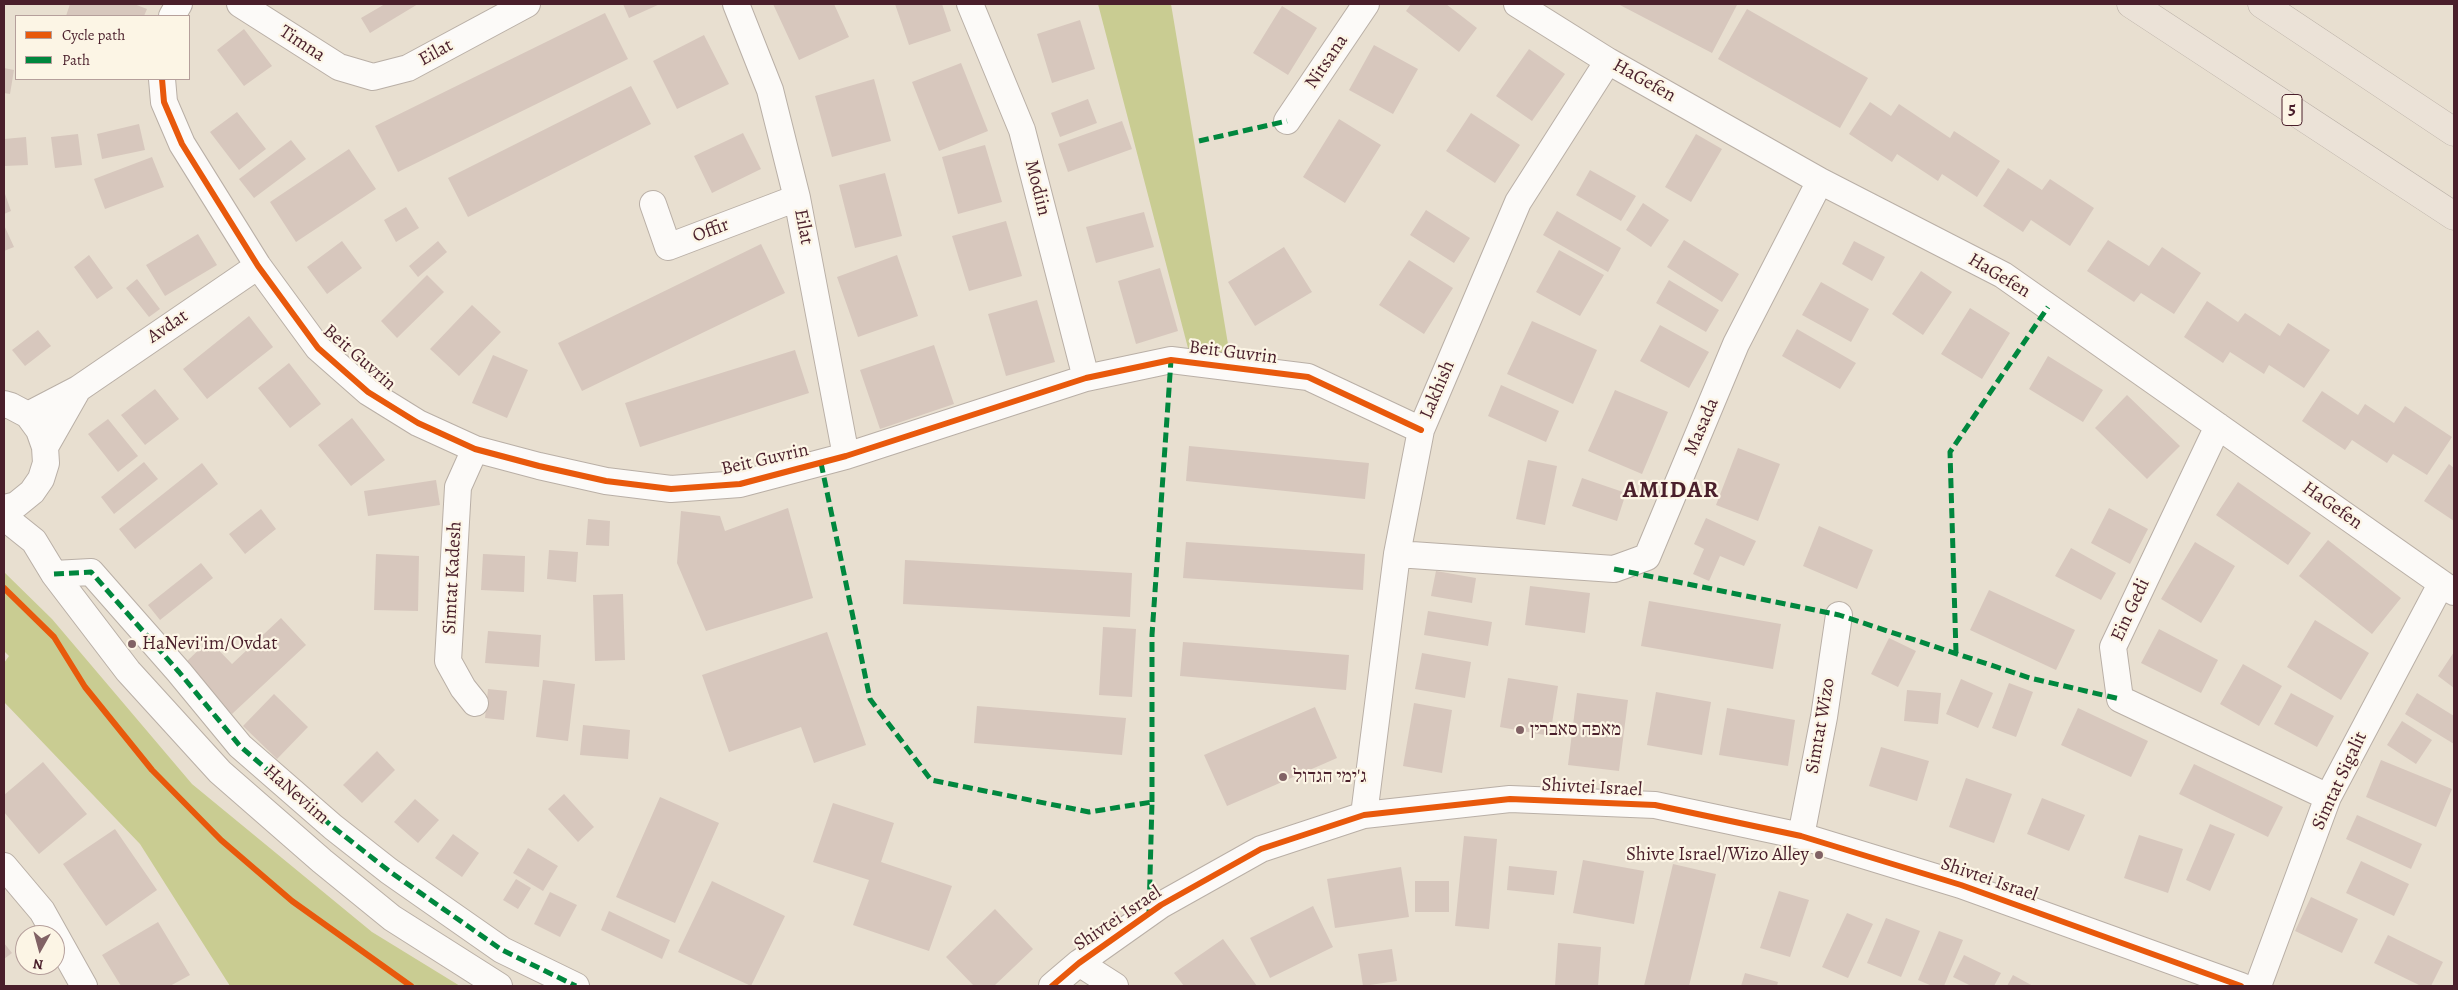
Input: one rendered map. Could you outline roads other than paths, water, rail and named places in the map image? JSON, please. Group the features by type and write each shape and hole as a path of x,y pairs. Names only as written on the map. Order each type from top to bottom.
{"highway":[{"name":"5","path":"2131,4 2454,216"},
{"path":"2262,4 2454,132"},
{"path":"2269,4 2320,42"}],"street":[{"path":"173,15 179,4"},
{"name":"Timna","path":"240,4 339,67"},
{"name":"Eilat","path":"339,67 373,77 408,68 527,4"},
{"name":"Eilat","path":"736,4 770,90 797,198 846,456"},
{"name":"Modiin","path":"970,4 1022,130 1086,378"},
{"name":"Nitsana","path":"1287,121 1366,4"},
{"name":"HaGefen","path":"1517,4 1608,61 1820,181 2003,275 2448,588"},
{"name":"Lakhish","path":"1364,814 1397,554 1421,430 1518,202 1608,61"},
{"name":"Beit Guvrin","path":"162,80 164,102 182,144 258,266 318,348 368,392 418,423 475,448 539,466 606,481 671,489 740,484 846,456 1086,378 1171,360 1308,377 1421,430"},
{"name":"Masada","path":"1397,554 1614,570 1646,557 1736,344 1820,181"},
{"name":"Offir","path":"653,204 668,247 797,198"},
{"name":"Avdat","path":"28,415 78,389 258,266"},
{"name":"Avdat","path":"45,447 78,389"},
{"path":"4,404 28,415 39,430 45,447 46,463 41,478 32,492 16,505 4,508"},
{"name":"Ein Gedi","path":"2218,426 2113,647 2120,699 2328,797"},
{"name":"Simtat Kadesh","path":"475,448 458,488 448,661 463,688 475,703"},
{"name":"HaNeviim","path":"32,492 34,541"},
{"name":"HaNeviim","path":"4,516 34,541 54,574 128,671 220,772 322,861 392,918 499,986"},
{"name":"HaNeviim","path":"54,574 91,572 179,672 240,746 333,827 389,871 502,950 576,986"},
{"name":"Simtat Sigalit","path":"2258,986 2328,797 2448,588"},
{"name":"Simtat Wizo","path":"1801,836 1824,717 1839,615"},
{"name":"Shivtei Israel","path":"1052,986 1079,963 1161,906 1261,849 1364,814 1510,799 1655,805 1801,836 1961,885 2241,986"},
{"path":"4,866 42,911 84,986"},
{"path":"1079,963 1115,986"}],"place":[{"name":"HaNevi'im/Ovdat","path":"132,644"},
{"name":"מאפה סאברין","path":"1520,730"},
{"name":"ג'ימי הגדול","path":"1283,777"},
{"name":"Shivte Israel/Wizo Alley","path":"1819,855"}],"district":[{"name":"AMIDAR","path":"1671,491"}]}
